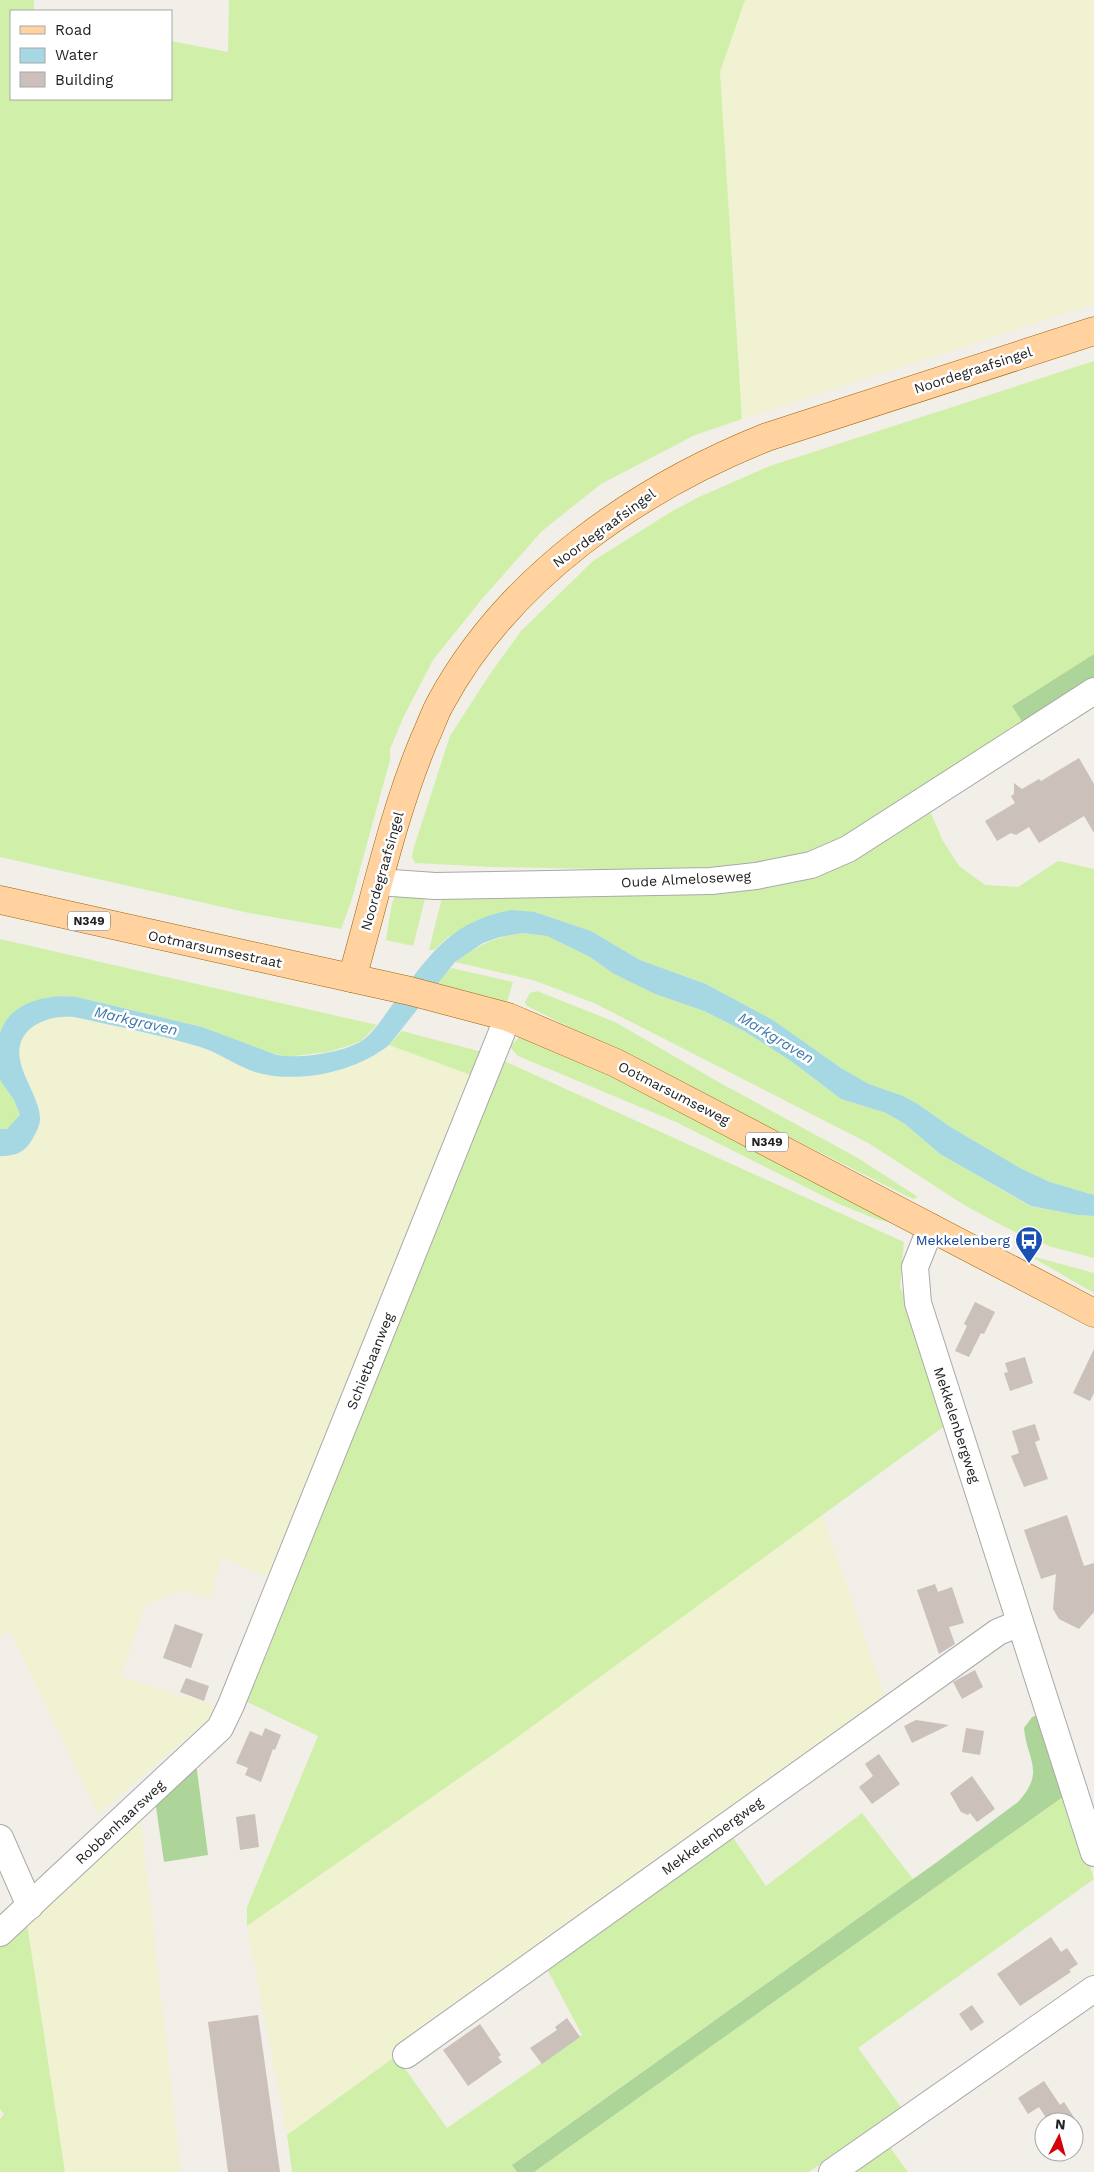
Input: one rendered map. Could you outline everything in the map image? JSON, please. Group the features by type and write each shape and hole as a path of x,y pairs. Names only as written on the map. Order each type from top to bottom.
{"main road":[{"name":"Noordegraafsingel","path":"352,978 410,775 440,703 485,634 545,571 640,499 723,454 767,437 1094,331"},
{"name":"Ootmarsumsestraat","path":"0,900 430,996"},
{"name":"Ootmarsumseweg","path":"430,996 508,1017 616,1063 1094,1313"}],"street":[{"name":"Oude Almeloseweg","path":"378,882 435,886 710,881 756,876 811,865 848,849 1094,691"},
{"name":"Schietbaanweg","path":"231,1705 508,1017"},
{"name":"Mekkelenbergweg","path":"931,1227 915,1267 918,1303 1094,1853"},
{"name":"Mekkelenbergweg","path":"406,2055 998,1632 1020,1623"},
{"name":"Robbenhaarsweg","path":"0,1933 220,1728 231,1705"},
{"path":"0,1838 30,1906"},
{"path":"832,2172 1094,1989"}],"green space":[{"path":"0,0 34,0 34,10 10,10 10,100 172,100 172,41 228,52 229,0 745,0 720,72 742,419 695,435 601,484 542,531 482,599 433,660 404,716 390,749 390,760 351,902 341,929 249,913 0,857"},
{"path":"745,0 1094,0 1094,304 742,419 720,72"},
{"path":"1094,361 1094,654 1012,706 1026,728 830,848 712,871 492,867 415,863 412,857 414,847 450,736 490,674 521,631 593,561 669,513 699,497 770,466"},
{"path":"1094,654 1094,687 1026,728 1012,706"},
{"path":"929,809 943,841 959,866 985,885 1018,887 1058,861 1094,869 1094,1195 1050,1182 1022,1169 949,1126 918,1104 903,1096 869,1084 841,1068 773,1020 706,984 640,960 591,931 535,912 448,937 434,950 429,950 443,894 711,888"},
{"path":"396,894 426,895 413,946 386,940 392,903"},
{"path":"522,933 547,936 590,957 614,974 655,994 704,1011 744,1031 791,1061 841,1099 886,1113 905,1124 940,1154 1030,1206 1077,1215 1094,1216 1094,1258 1052,1247 1025,1237 961,1203 870,1144 594,1003 533,980 455,962 487,943 502,937"},
{"path":"0,939 377,1025 361,1041 348,1046 328,1052 286,1057 252,1047 202,1027 66,996 43,999 21,1008 12,1014 0,1033"},
{"path":"451,968 513,982 507,1002 436,984"},
{"path":"537,991 615,1022 722,1084 858,1158 918,1197 913,1199 527,1006 525,1002 530,993"},
{"path":"58,1016 74,1017 198,1046 251,1070 298,1077 358,1064 376,1055 389,1045 476,1077 270,1578 221,1557 211,1598 182,1590 145,1605 121,1677 217,1706 203,1724 98,1814 11,1633 0,1636 0,1156 18,1153 25,1149 25,1081 19,1063 20,1040 25,1033 41,1021"},
{"path":"402,1031 486,1053 476,1077 389,1045"},
{"path":"520,1036 609,1072 900,1225 876,1219 837,1203 676,1122 518,1056 510,1047"},
{"path":"504,1061 904,1242 900,1286 946,1425 501,1749 247,1926 247,1907 318,1736 241,1699"},
{"path":"0,1080 14,1100 20,1116 7,1129 0,1129"},
{"path":"1028,1255 1094,1273 1094,1293"},
{"path":"822,1515 886,1700 287,2135 247,1926 501,1749"},
{"path":"1041,1714 1067,1794 534,2172 517,2172 512,2165 937,1862 1018,1802 1031,1782 1033,1774 1033,1766 1024,1728 1032,1717"},
{"path":"196,1763 208,1855 164,1862 155,1800"},
{"path":"1067,1794 1094,1879 858,2048 901,2107 809,2172 534,2172"},
{"path":"862,1813 913,1879 513,2164 517,2172 292,2172 287,2135 396,2056 447,2128 582,2035 546,1967 730,1833 766,1886"},
{"path":"140,1814 181,2172 65,2172 26,1917"},
{"path":"26,1917 65,2172 0,2172 0,2119 4,2114 0,2109 0,1942"},
{"path":"883,2138 908,2172 835,2172"}],"water":[{"name":"Markgraven","path":"511,910 535,912 591,931 640,960 706,984 773,1020 841,1068 869,1084 903,1096 918,1104 949,1126 1022,1169 1050,1182 1094,1195 1094,1216 1077,1215 1031,1206 940,1154 905,1124 886,1113 841,1099 791,1061 744,1031 704,1011 655,994 614,974 590,957 547,936 522,933 500,937 483,943 455,962 389,1045 359,1063 324,1074 287,1077 269,1075 252,1071 204,1048 151,1034 74,1017 57,1017 41,1022 31,1028 22,1038 19,1050 20,1061 38,1108 39,1125 30,1143 24,1150 13,1155 0,1156 0,1129 7,1129 20,1115 14,1100 0,1080 0,1033 12,1013 21,1007 43,999 66,996 77,997 202,1027 277,1055 308,1056 331,1052 352,1046 369,1035 428,959 454,933 470,923"}],"building":[{"path":"1079,758 1094,784 1094,833 1084,816 1039,843 1029,827 1016,835 1011,833 997,841 985,821 1015,803 1011,796 1014,794 1014,783 1022,789 1039,779 1041,781"},
{"path":"975,1302 995,1312 984,1334 981,1333 969,1357 955,1351 967,1326 964,1324"},
{"path":"1094,1349 1094,1393 1090,1401 1073,1393"},
{"path":"1025,1357 1033,1383 1010,1391 1004,1373 1008,1372 1005,1363"},
{"path":"1035,1424 1040,1440 1035,1442 1048,1479 1024,1487 1011,1456 1019,1453 1012,1431"},
{"path":"1067,1515 1084,1566 1094,1563 1094,1612 1079,1629 1059,1619 1053,1609 1056,1574 1041,1579 1024,1530"},
{"path":"935,1584 938,1592 952,1587 964,1623 949,1627 955,1644 939,1654 917,1590"},
{"path":"175,1624 203,1634 191,1668 163,1658"},
{"path":"975,1670 983,1687 962,1699 953,1682"},
{"path":"186,1678 209,1686 204,1701 180,1692"},
{"path":"916,1720 949,1725 912,1743 904,1726"},
{"path":"265,1728 281,1735 275,1750 273,1749 261,1782 245,1775 248,1768 236,1763 250,1731 262,1736"},
{"path":"966,1728 984,1731 980,1755 962,1752"},
{"path":"879,1754 900,1784 872,1804 859,1787 873,1776 865,1764"},
{"path":"972,1776 995,1809 977,1822 970,1813 968,1815 961,1812 950,1793"},
{"path":"255,1814 259,1847 240,1850 236,1817"},
{"path":"1051,1937 1061,1952 1067,1948 1078,1964 1069,1970 1071,1972 1020,2006 997,1974"},
{"path":"972,2005 984,2022 971,2031 959,2014"},
{"path":"258,2015 280,2172 228,2172 208,2022"},
{"path":"567,2018 580,2037 542,2064 530,2048 557,2030 555,2027"},
{"path":"480,2024 501,2055 498,2057 502,2062 468,2086 443,2050"},
{"path":"1044,2081 1060,2105 1064,2102 1070,2112 1042,2112 1039,2107 1028,2114 1018,2098"}],"place":[{"name":"Mekkelenberg","path":"1029,1264"}]}
